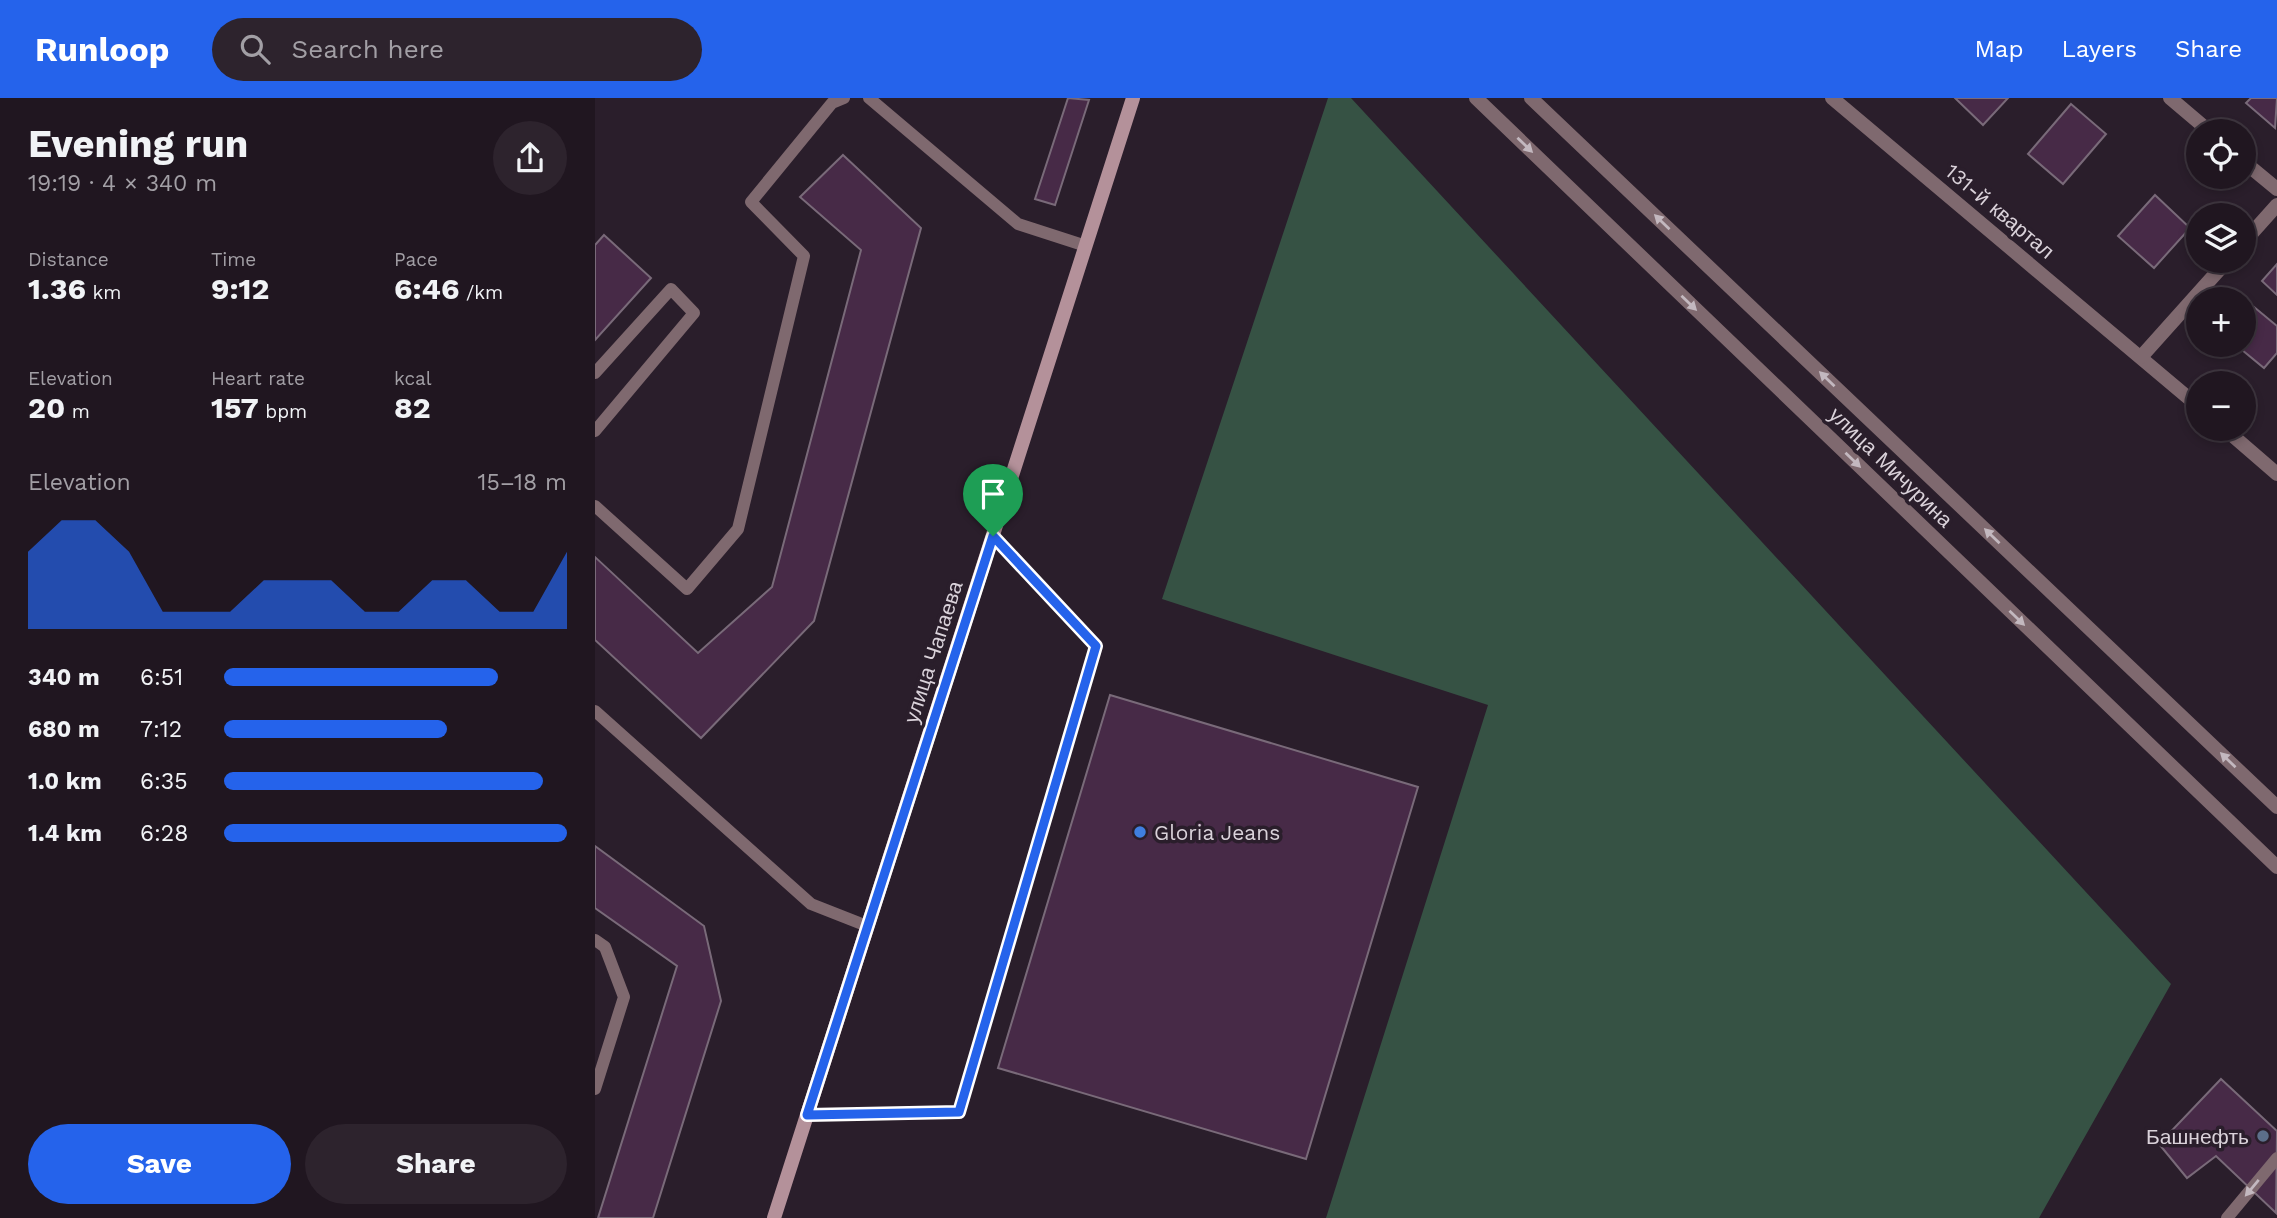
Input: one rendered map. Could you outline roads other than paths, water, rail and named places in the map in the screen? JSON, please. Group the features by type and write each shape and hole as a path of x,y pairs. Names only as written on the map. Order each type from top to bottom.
{"main road":[{"name":"улица Чапаева","path":"774,1218 1133,98"}],"street":[{"name":"улица Мичурина","path":"1476,98 2277,867"},
{"name":"улица Мичурина","path":"1531,98 2277,807"},
{"name":"131-й квартал","path":"1832,98 2186,396"},
{"path":"2170,98 2195,119"},
{"path":"2256,172 2277,189"},
{"path":"2256,228 2277,205"},
{"path":"2141,357 2216,273"},
{"path":"2239,441 2277,474"}],"lane":[{"path":"595,506 687,589 738,530 804,256 751,201 832,103 844,98"},
{"path":"869,98 1018,224 1086,246"},
{"path":"595,373 671,289 694,313 595,431"},
{"path":"807,1115 959,1112 1096,646 993,536"},
{"path":"595,711 811,904 867,926"},
{"path":"595,940 605,947 625,998 595,1089"},
{"path":"2227,1218 2277,1158"}],"place":[{"name":"Gloria Jeans","path":"1140,832"},
{"name":"Башнефть","path":"2263,1136"}]}
